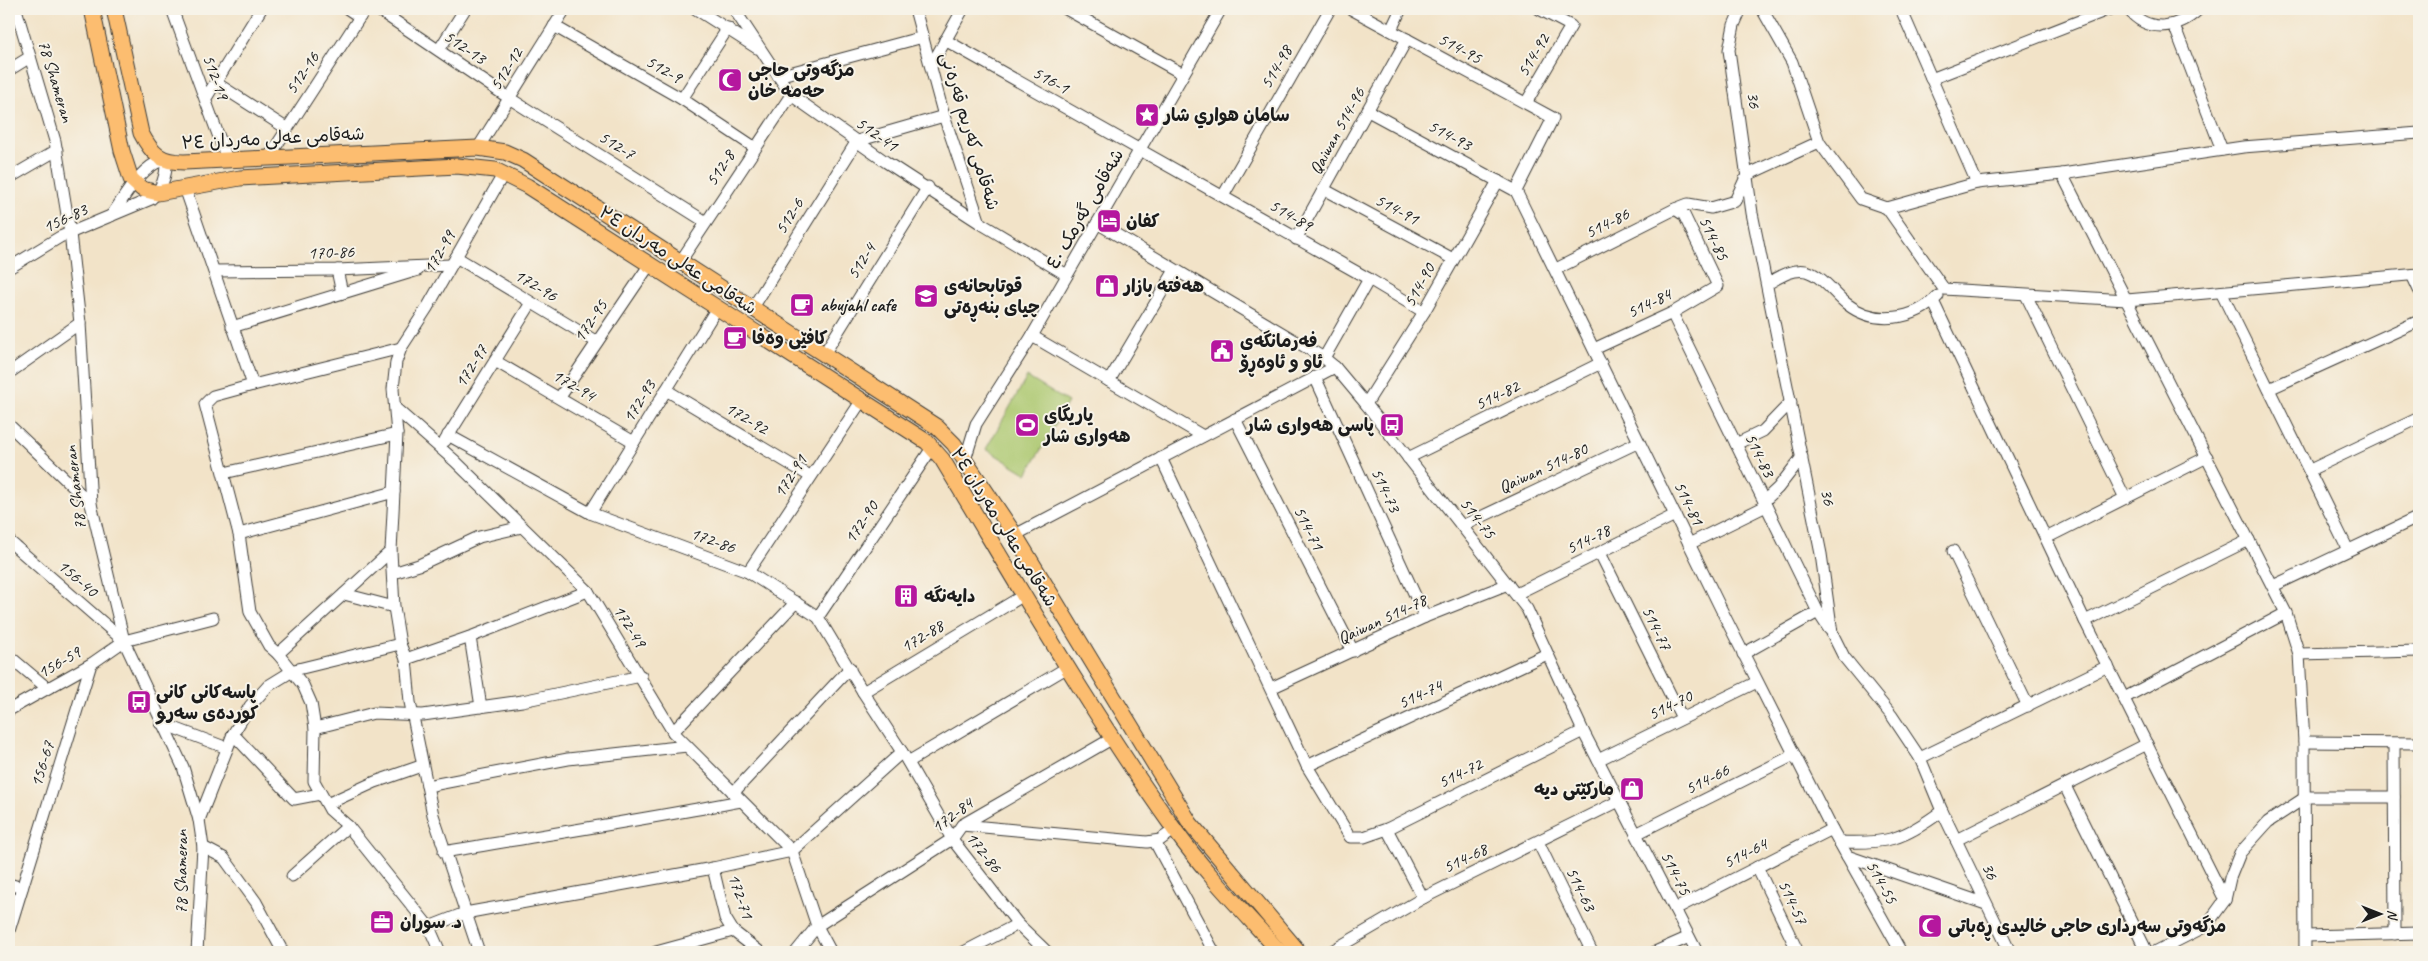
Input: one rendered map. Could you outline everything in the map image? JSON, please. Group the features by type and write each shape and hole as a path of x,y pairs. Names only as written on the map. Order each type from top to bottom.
{"main road":[{"path":"92,9 128,173 134,184 142,189 158,193"},
{"name":"شەقامی عەلی مەردان ٣٤","path":"114,9 141,133 149,148 164,161 478,148 505,152 523,160 752,309 923,417 954,444 1016,535 1055,603 1190,823 1299,952"},
{"path":"233,159 240,178"},
{"name":"شەقامی عەلی مەردان ٣٤","path":"158,193 240,178 457,166 485,167 504,173 862,400 932,448 942,459 1068,667 1174,830 1210,874 1280,952"},
{"path":"1022,591 1039,576"},
{"path":"1037,615 1055,603"}],"street":[{"name":"78 Shameran","path":"16,9 57,150 70,233 80,323 91,504 124,641 183,767 199,820 202,847 197,952"},
{"name":"512-19","path":"172,9 206,98 233,159"},
{"path":"206,98 261,9"},
{"path":"348,9 363,13"},
{"name":"512-13","path":"377,9 509,98"},
{"path":"439,50 466,9"},
{"name":"512-12","path":"478,148 565,9"},
{"path":"696,9 763,52"},
{"name":"512-41","path":"734,9 791,95 856,141 980,223"},
{"name":"شەقامی کەریم قەرەنی","path":"915,9 944,116 980,223 1067,275"},
{"path":"931,66 963,9"},
{"path":"1066,9 1183,74"},
{"name":"شەقامی گەرمک ٤٠","path":"954,444 976,424 1032,336 1221,9"},
{"name":"514-98","path":"1223,196 1330,9"},
{"name":"514-95","path":"1351,9 1553,118 1516,191"},
{"path":"1391,30 1401,9"},
{"name":"514-92","path":"1526,103 1571,26 1539,9"},
{"name":"36","path":"1741,9 1734,25 1729,50 1752,213 1822,554 1832,633 1844,657 1892,716 1920,758 1942,811 2010,952"},
{"path":"1762,9 1792,62 1819,142 1861,199 1887,208 1977,183 2062,174 2222,150 2419,133"},
{"path":"1901,9 1977,183"},
{"path":"1931,79 2110,9"},
{"path":"2128,9 2145,23 2159,26 2174,26 2188,19 2199,9"},
{"name":"512-16","path":"269,157 286,128 363,13"},
{"name":"512-9","path":"554,26 682,99 754,147"},
{"path":"2174,26 2222,150"},
{"path":"682,99 728,28"},
{"path":"778,76 923,37"},
{"name":"516-1","path":"945,40 1139,150"},
{"name":"Qaiwan 514-96","path":"1296,239 1407,40"},
{"path":"9,70 30,57"},
{"path":"216,83 286,128"},
{"name":"512-8","path":"680,262 754,147 791,95"},
{"name":"512-7","path":"509,98 706,222"},
{"name":"514-93","path":"1368,111 1516,191"},
{"path":"856,141 944,116"},
{"name":"512-6","path":"752,309 856,141"},
{"path":"1747,175 1819,142"},
{"path":"9,178 57,150"},
{"name":"514-89","path":"1139,150 1223,196 1424,312"},
{"path":"158,193 166,172 164,161"},
{"name":"156-83","path":"111,216 134,184 153,165 164,161"},
{"name":"172-99","path":"479,952 433,815 422,766 414,714 410,702 406,659 400,644 394,607 392,551 397,434 393,389 394,373 401,348 427,308 504,173"},
{"path":"2062,174 2286,613 2298,654 2304,742 2306,797 2305,952"},
{"name":"514-86","path":"1556,269 1688,204 1711,208 1735,201 1747,175"},
{"name":"514-90","path":"1366,404 1424,312 1498,181"},
{"name":"512-4","path":"824,354 928,187"},
{"path":"185,188 253,385"},
{"name":"514-91","path":"1325,190 1453,259"},
{"name":"514-81","path":"1516,191 1556,269 1743,654 1832,829"},
{"name":"156-83","path":"9,268 70,233 146,202 158,193"},
{"path":"1887,208 1944,289"},
{"name":"514-85","path":"1675,209 1684,215 1718,286"},
{"name":"514-75","path":"1097,224 1324,358 1335,367 1366,404 1527,609 1583,731 1697,952"},
{"name":"170-86","path":"214,270 337,270 391,266 427,267 453,261"},
{"name":"172-96","path":"453,261 531,303 597,342"},
{"name":"172-95","path":"560,397 650,264"},
{"path":"232,327 427,267"},
{"path":"337,270 342,293"},
{"path":"1109,381 1175,270"},
{"path":"1767,284 1789,272 1804,271 1816,275 1848,305 1866,314 1890,318 1913,314 1933,300 1944,289 2127,300 2416,274 2419,290"},
{"path":"1324,358 1369,279"},
{"name":"514-84","path":"1594,349 1672,313 1718,286"},
{"path":"2221,292 2348,550"},
{"path":"2026,295 2125,498"},
{"path":"1933,300 2085,621 2225,900"},
{"name":"172-97","path":"441,449 531,303"},
{"name":"172-93","path":"590,513 717,308"},
{"name":"514-83","path":"1672,313 1818,612 1832,633"},
{"path":"2269,389 2419,321"},
{"path":"9,373 80,323"},
{"path":"1032,336 1203,436"},
{"path":"401,348 213,396 205,404 239,534 250,612 270,646 303,685 310,703 315,728 314,781 326,804 348,826 429,927 440,952"},
{"name":"172-94","path":"495,360 634,442"},
{"name":"514-82","path":"1408,458 1601,363"},
{"path":"1016,535 1335,367"},
{"name":"514-73","path":"1315,377 1425,617"},
{"name":"172-92","path":"666,390 810,476"},
{"name":"172-91","path":"748,572 862,400"},
{"path":"1736,444 1763,431 1790,402"},
{"name":"172-49","path":"396,410 441,449 588,591 641,676 673,732 792,852 817,926 831,952"},
{"path":"2310,470 2419,418"},
{"name":"514-71","path":"1235,420 1353,652"},
{"name":"شەقامی گەرمک ٤٠","path":"966,460 976,424"},
{"path":"9,425 91,504"},
{"path":"224,473 397,434"},
{"name":"172-86","path":"448,435 590,513 748,572 818,617 905,757 952,839 1018,924 1048,952"},
{"name":"Qaiwan 514-80","path":"1462,526 1640,442"},
{"name":"172-90","path":"818,617 932,448"},
{"path":"1689,544 1765,504 1802,457"},
{"path":"2046,538 2207,457"},
{"path":"1162,458 1307,766"},
{"path":"239,534 394,492"},
{"name":"514-78","path":"1516,594 1675,516"},
{"path":"2273,586 2419,517"},
{"path":"393,573 419,565 479,537 522,528"},
{"path":"2085,621 2248,540"},
{"name":"156-40","path":"9,541 124,641"},
{"path":"278,654 392,551"},
{"path":"1954,551 2028,706"},
{"name":"514-77","path":"1600,553 1682,718"},
{"name":"Qaiwan 514-78","path":"1271,688 1353,652 1425,617 1508,584"},
{"path":"406,659 470,637 588,591"},
{"name":"172-88","path":"863,692 1022,591"},
{"path":"344,594 394,607"},
{"path":"673,732 796,602"},
{"path":"1743,654 1818,612"},
{"path":"2124,698 2286,613"},
{"path":"124,641 213,618"},
{"path":"470,637 481,707"},
{"name":"156-59","path":"9,710 91,664 124,641"},
{"path":"199,820 233,734 250,706 268,686 292,672 400,644"},
{"path":"2298,654 2419,651"},
{"name":"514-74","path":"1307,766 1547,654"},
{"path":"9,656 47,688"},
{"name":"156-67","path":"9,931 91,664"},
{"path":"1920,758 2108,666"},
{"path":"429,927 465,913 792,852 905,757 1068,667"},
{"path":"444,852 670,815 737,797 850,668"},
{"path":"315,728 374,713 414,714 522,701 641,676"},
{"name":"514-70","path":"1598,760 1757,682"},
{"path":"161,723 227,748"},
{"name":"514-72","path":"1307,766 1350,837 1364,837 1387,829 1583,731"},
{"path":"233,734 294,799 320,794"},
{"name":"172-84","path":"817,926 952,839 962,825 1113,738"},
{"path":"2304,742 2419,744"},
{"path":"1956,840 2147,744"},
{"path":"2394,744 2395,934"},
{"path":"427,786 568,758 687,746"},
{"name":"514-66","path":"1636,834 1794,755"},
{"path":"326,804 375,782 422,766"},
{"path":"2065,786 2147,952"},
{"path":"2154,952 2206,926 2225,900 2230,878 2240,853 2268,822 2306,797 2394,797"},
{"name":"514-68","path":"1330,952 1422,898 1619,802"},
{"path":"1839,842 1875,843 1900,836 1917,830 1942,811"},
{"path":"962,825 1155,842 1174,830"},
{"path":"292,876 348,826"},
{"path":"1387,829 1422,898"},
{"name":"514-55","path":"1832,829 1901,952"},
{"name":"514-64","path":"1675,909 1832,829"},
{"path":"1155,842 1214,952"},
{"name":"514-63","path":"1538,842 1592,952"},
{"path":"202,847 224,858 256,902 283,952"},
{"path":"1847,856 1986,904"},
{"name":"514-57","path":"1757,867 1798,952"},
{"name":"172-71","path":"713,868 726,918 734,931 760,952"},
{"path":"9,884 22,888"},
{"path":"964,952 1018,924"},
{"path":"796,952 817,926"},
{"path":"656,952 734,931"},
{"path":"2306,936 2419,933"},
{"path":"1655,952 1689,937"}],"green space":[{"name":"یاریگای هەواری شار","path":"1027,377 1068,402 1027,474 986,449"}],"place":[{"name":"مزگەوتی حاجی حەمە خان","path":"730,80"},
{"name":"سامان هواري شار","path":"1147,115"},
{"name":"كفان","path":"1109,221"},
{"name":"هەفتە بازار","path":"1107,286"},
{"name":"قوتابحانەی چیای بنەڕەتی","path":"926,296"},
{"name":"abujahl cafe","path":"802,305"},
{"name":"کافێی وەفا","path":"735,338"},
{"name":"فەرمانگەی ئاو و ئاوەڕۆ","path":"1222,351"},
{"name":"یاریگای هەواری شار","path":"1027,425"},
{"name":"پاسی هەواری شار","path":"1392,425"},
{"name":"دایەنگە","path":"906,596"},
{"name":"پاسەکانی کانی کوردەی سەرو","path":"139,702"},
{"name":"مارکێتی دیە","path":"1632,789"},
{"name":"د. سوران","path":"382,922"},
{"name":"مزگەوتی سەرداری حاجی خالیدی ڕەباتی","path":"1930,926"}]}
